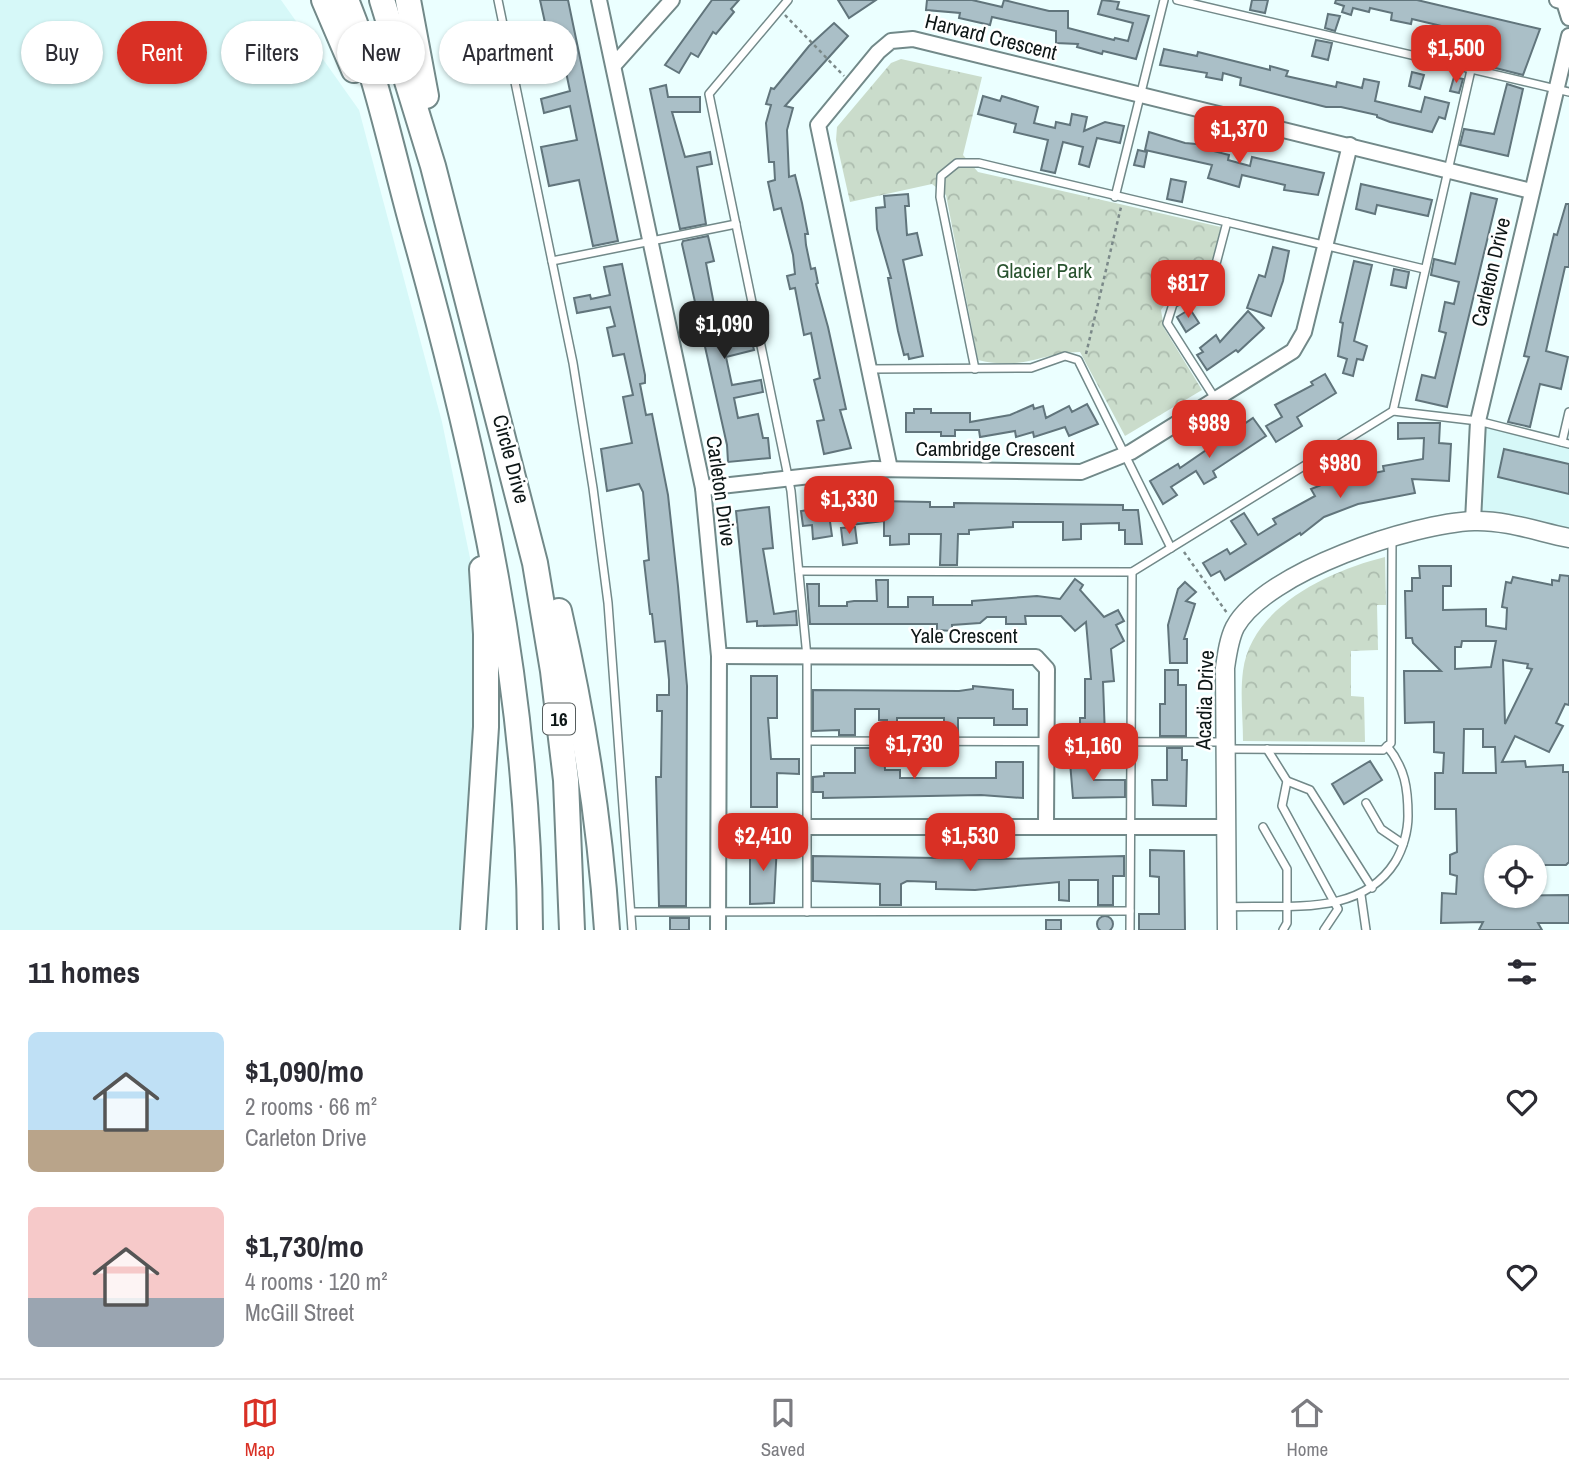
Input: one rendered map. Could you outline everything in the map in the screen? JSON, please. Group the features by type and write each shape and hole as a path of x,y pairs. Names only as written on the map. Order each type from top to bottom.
{"highway":[{"path":"324,0 345,43 362,92 388,138"},
{"name":"Circle Drive","path":"346,0 371,71 449,356 488,527 504,615 524,781 530,930"},
{"name":"Circle Drive","path":"382,0 433,166 524,510 545,617 560,724 568,820 572,930"},
{"path":"408,0 425,84 433,166"},
{"path":"524,510 538,526 573,673 600,842 607,930"},
{"path":"474,929 486,727 486,634 482,570 488,527"}],"street":[{"name":"Carleton Drive","path":"600,0 703,488 719,656 718,930"},
{"path":"614,65 672,0"},
{"path":"1557,0 1564,2 1569,18"},
{"name":"Carleton Drive","path":"1472,521 1478,421 1531,191 1562,91 1569,36"},
{"name":"Harvard Crescent","path":"890,469 818,125 878,52 891,41 913,39 1531,191"},
{"name":"Cambridge Crescent","path":"703,488 890,469 1081,472 1126,455 1217,401 1293,351 1304,332 1349,145"},
{"name":"Acadia Drive","path":"1227,930 1227,649 1240,620 1269,595 1329,558 1392,538 1472,521 1499,523 1569,538"},
{"name":"Yale Crescent","path":"719,656 1037,657 1047,669 1045,826"},
{"path":"719,827 1227,827"}],"lane":[{"path":"498,0 573,363 608,603 632,930"},
{"path":"789,0 709,94 789,480 807,657 807,912"},
{"path":"1119,198 1164,0"},
{"path":"1177,0 1562,91"},
{"path":"1393,411 1471,70"},
{"path":"975,369 940,197 941,176 957,163 979,163 1119,198 1324,243 1424,270"},
{"path":"1217,401 1167,323 1173,304 1212,279 1227,222"},
{"path":"552,261 736,224"},
{"path":"871,369 1031,368 1065,356 1078,360 1171,548"},
{"path":"799,571 1132,572 1393,411 1478,421 1566,443 1569,412"},
{"path":"808,741 1131,743 1267,749 1383,750 1391,743 1392,538"},
{"path":"1130,930 1132,572"},
{"path":"1227,907 1287,904 1318,906 1361,895 1384,879 1403,844 1408,826 1406,780 1400,762 1387,746"},
{"path":"1267,749 1287,781 1310,790 1372,888"},
{"path":"1287,781 1282,806 1338,909 1324,930"},
{"path":"1366,803 1381,829 1403,844"},
{"path":"1263,827 1287,869 1287,923 1283,930"},
{"path":"1361,895 1368,927 1366,930"},
{"path":"632,912 1130,911"}],"path":[{"path":"780,10 842,74"},
{"path":"1084,362 1119,198"}],"shaded area":[{"path":"0,0 281,0 296,21 221,21 221,84 323,84 323,59 337,79 337,84 341,84 359,110 442,422 470,558 477,657 466,930 0,930"},
{"path":"1478,421 1569,443 1569,538 1473,521"}],"green space":[{"name":"Glacier Park","path":"901,59 982,77 963,155 978,172 1221,227 1208,276 1171,296 1161,310 1164,328 1202,390 1125,436 1080,352 1008,364 978,360 946,195 932,184 850,202 836,140 837,127 891,63"},
{"path":"1385,557 1386,605 1377,605 1378,650 1351,651 1351,696 1364,697 1365,742 1243,741 1243,671 1249,648 1261,628 1277,610 1318,582"}],"building":[{"path":"540,0 568,0 572,21 545,21"},
{"path":"712,0 739,0 731,9 734,12 716,34 713,32 698,57 691,53 679,73 665,65"},
{"path":"838,0 876,0 849,18"},
{"path":"927,0 972,0 1002,7 1004,0 1049,11 1068,11 1068,28 1114,40 1128,41 1133,23 1098,14 1102,0 1119,2 1117,9 1149,16 1136,59 1103,51 1102,54 1077,47 1078,44 1056,43 1056,31 992,17 990,25 959,18 960,13 926,10"},
{"path":"1252,0 1268,0 1265,13 1250,10"},
{"path":"1336,0 1417,0 1540,29 1523,75 1464,60 1471,33 1412,19 1411,24 1391,20 1392,13 1370,8 1369,12 1353,8 1351,15 1342,12 1344,6 1335,3"},
{"path":"1328,14 1340,16 1335,31 1325,28"},
{"path":"834,23 848,36 785,106 793,108 787,130 789,177 795,175 802,203 808,234 805,234 806,245 811,269 815,268 816,284 846,409 840,410 851,448 824,454 817,421 824,420 814,380 820,378 811,333 804,335 795,288 790,289 787,276 795,274 793,255 781,208 774,210 768,182 775,180 774,162 769,162 766,123 771,105 766,104 771,88 774,89 809,46"},
{"path":"1316,40 1332,43 1328,60 1312,56"},
{"path":"577,43 618,241 593,246 579,180 549,186 541,147 577,140 570,106 544,113 541,99 570,91 569,84 577,84"},
{"path":"1164,49 1197,56 1198,52 1270,70 1270,66 1288,71 1286,76 1336,87 1337,82 1362,88 1364,79 1379,82 1375,101 1421,112 1425,97 1449,103 1445,119 1439,117 1432,132 1390,122 1377,115 1341,107 1326,107 1240,85 1241,78 1223,73 1222,80 1206,77 1207,73 1160,65"},
{"path":"1412,72 1424,75 1420,89 1409,86"},
{"path":"1454,77 1463,79 1459,93 1450,91"},
{"path":"1507,84 1523,89 1508,156 1460,145 1464,129 1494,134"},
{"path":"666,85 668,97 700,97 700,112 672,112 685,157 710,152 712,164 697,167 706,224 680,229 650,89"},
{"path":"983,96 1000,101 1002,96 1038,107 1034,123 1055,128 1056,122 1070,125 1072,114 1087,117 1084,131 1105,122 1124,126 1120,143 1097,138 1089,167 1079,164 1083,147 1063,142 1055,173 1041,170 1048,140 1014,132 1016,124 978,114"},
{"path":"1149,132 1185,143 1207,145 1206,149 1229,155 1228,160 1250,166 1252,157 1324,173 1318,195 1284,190 1285,185 1242,175 1239,187 1208,178 1212,165 1145,150"},
{"path":"1138,150 1147,152 1144,167 1134,165"},
{"path":"1171,179 1186,182 1182,202 1167,199"},
{"path":"1361,184 1432,200 1428,216 1377,205 1375,214 1356,209"},
{"path":"1471,193 1497,199 1447,407 1416,400 1422,375 1435,378 1446,333 1439,331 1445,302 1454,304 1459,282 1431,275 1434,259 1455,264"},
{"path":"908,194 909,206 905,206 907,235 917,233 922,255 903,260 923,356 909,359 908,354 904,355 898,331 888,278 891,278 877,229 876,208 885,207 884,196"},
{"path":"1566,204 1569,204 1569,267 1565,267 1546,351 1568,357 1561,389 1540,384 1530,427 1508,422 1529,357 1524,356 1554,234 1557,235"},
{"path":"708,236 714,261 706,263 721,341 750,334 754,350 726,357 732,385 761,380 763,392 734,398 738,418 758,414 763,438 768,438 770,458 728,462 727,445 682,244 683,241"},
{"path":"1273,247 1289,251 1283,281 1271,316 1247,308 1259,275 1265,277"},
{"path":"1354,261 1372,265 1354,341 1367,346 1363,360 1357,359 1353,376 1343,373 1347,359 1338,356 1343,323 1340,322"},
{"path":"622,264 645,375 645,383 640,384 646,415 652,414 668,495 678,586 687,686 686,906 659,906 656,777 661,777 662,711 657,711 657,695 669,695 669,680 665,641 655,642 650,614 644,561 649,560 643,492 639,484 607,491 601,449 632,443 623,397 633,395 624,354 613,356 607,328 615,326 610,307 577,313 574,298 590,295 591,299 610,295 604,267"},
{"path":"1394,269 1409,272 1406,288 1391,285"},
{"path":"1190,309 1199,323 1186,332 1177,317"},
{"path":"1248,311 1264,328 1238,352 1236,350 1207,370 1197,355 1203,352 1200,348 1216,335 1220,342"},
{"path":"1325,374 1336,393 1297,417 1302,426 1276,442 1266,426 1282,417 1275,405 1313,385 1311,382"},
{"path":"1087,404 1098,424 1069,436 1065,427 1034,437 1033,432 1016,437 1015,431 980,437 979,430 955,430 955,436 941,436 941,432 906,432 906,413 914,413 914,409 931,409 931,413 970,413 970,422 1010,415 1033,405 1034,409 1043,406 1046,418 1069,406 1072,412"},
{"path":"1253,418 1266,436 1213,471 1216,477 1204,484 1196,471 1171,487 1177,495 1163,504 1150,481 1178,464 1180,468"},
{"path":"1398,423 1440,423 1439,443 1451,444 1449,481 1412,479 1415,493 1358,504 1324,517 1301,535 1300,533 1225,580 1220,571 1211,576 1203,563 1227,549 1230,554 1246,544 1231,521 1244,513 1258,535 1276,524 1273,519 1315,496 1311,489 1344,476 1345,479 1384,471 1383,466 1423,459 1424,438 1398,439"},
{"path":"1504,449 1569,464 1569,494 1498,477"},
{"path":"877,501 930,502 930,507 954,507 954,503 1123,505 1123,510 1138,510 1142,544 1125,544 1125,530 1119,530 1119,523 1081,524 1081,539 1063,540 1063,522 1013,522 1013,527 969,530 969,534 958,534 957,565 940,565 941,534 909,534 909,544 890,545 890,536 884,536 884,521 851,525 848,505"},
{"path":"769,507 773,548 763,549 774,614 796,611 797,625 757,626 757,621 747,622 736,511"},
{"path":"828,507 832,536 813,539 812,525 803,526 801,511"},
{"path":"855,527 857,543 843,545 841,528"},
{"path":"1419,566 1451,566 1451,586 1443,586 1443,610 1486,609 1486,626 1506,629 1507,608 1502,607 1506,582 1511,583 1513,577 1552,585 1552,580 1559,581 1560,575 1569,576 1569,705 1565,704 1556,723 1563,726 1549,752 1515,736 1502,762 1525,761 1526,767 1563,765 1563,772 1569,772 1569,862 1566,865 1547,865 1547,845 1484,845 1484,908 1547,908 1547,895 1569,895 1569,923 1538,923 1542,930 1479,930 1483,922 1441,923 1442,893 1456,894 1457,876 1450,874 1450,855 1457,852 1456,809 1435,809 1435,773 1443,773 1444,753 1434,752 1434,722 1405,723 1404,671 1441,671 1413,643 1412,638 1406,638 1405,591 1412,591 1412,578 1420,578","holes":["1462,641 1496,641 1491,667 1455,669 1455,647 1461,647","1503,660 1528,664 1527,668 1532,669 1505,724","1464,729 1483,729 1483,747 1495,747 1496,773 1463,773"]},
{"path":"1075,579 1083,585 1080,590 1104,617 1118,610 1124,621 1116,625 1124,641 1111,649 1114,681 1103,682 1105,736 1080,736 1080,718 1085,718 1085,679 1091,679 1086,622 1075,631 1061,616 1025,616 1026,624 1006,624 1006,617 987,617 980,623 952,625 952,631 937,630 937,624 810,624 807,584 819,584 819,606 847,606 847,602 877,601 876,580 888,580 888,607 908,607 908,597 933,597 933,605 972,605 972,601 1037,596 1060,599"},
{"path":"1185,582 1196,592 1186,601 1195,604 1184,639 1187,639 1187,663 1170,663 1168,625 1178,589"},
{"path":"1165,670 1178,670 1178,685 1186,685 1186,736 1160,736 1160,704 1165,704"},
{"path":"751,676 777,676 777,718 768,718 771,759 799,759 799,774 777,773 777,807 751,807"},
{"path":"973,686 1013,690 1013,709 1027,709 1027,725 994,725 994,718 958,718 958,735 944,735 944,718 897,718 897,735 887,735 887,720 879,720 879,709 855,709 855,735 839,735 839,730 813,731 813,690 959,691 973,689"},
{"path":"855,748 884,748 885,770 900,770 900,778 996,778 996,762 1023,762 1023,798 981,795 823,798 823,792 813,792 813,777 824,776 824,773 855,773"},
{"path":"1167,748 1182,748 1182,760 1187,760 1186,806 1153,805 1152,780 1167,780"},
{"path":"1370,761 1382,780 1344,804 1332,784"},
{"path":"1070,762 1091,762 1094,780 1125,780 1125,797 1073,798"},
{"path":"750,844 777,844 774,903 750,904"},
{"path":"1150,850 1184,851 1185,930 1139,930 1139,914 1159,914 1159,877 1150,876"},
{"path":"813,856 1001,859 1124,856 1124,876 1113,876 1113,905 1098,905 1098,880 1069,880 1069,901 1059,900 1059,882 975,890 936,889 936,882 907,881 901,884 901,905 880,905 880,884 813,881"},
{"path":"1102,916 1108,916 1113,921 1111,930 1099,930 1097,927 1097,921"},
{"path":"670,918 689,918 689,930 670,930"},
{"path":"1046,920 1061,920 1061,930 1046,930"}]}
